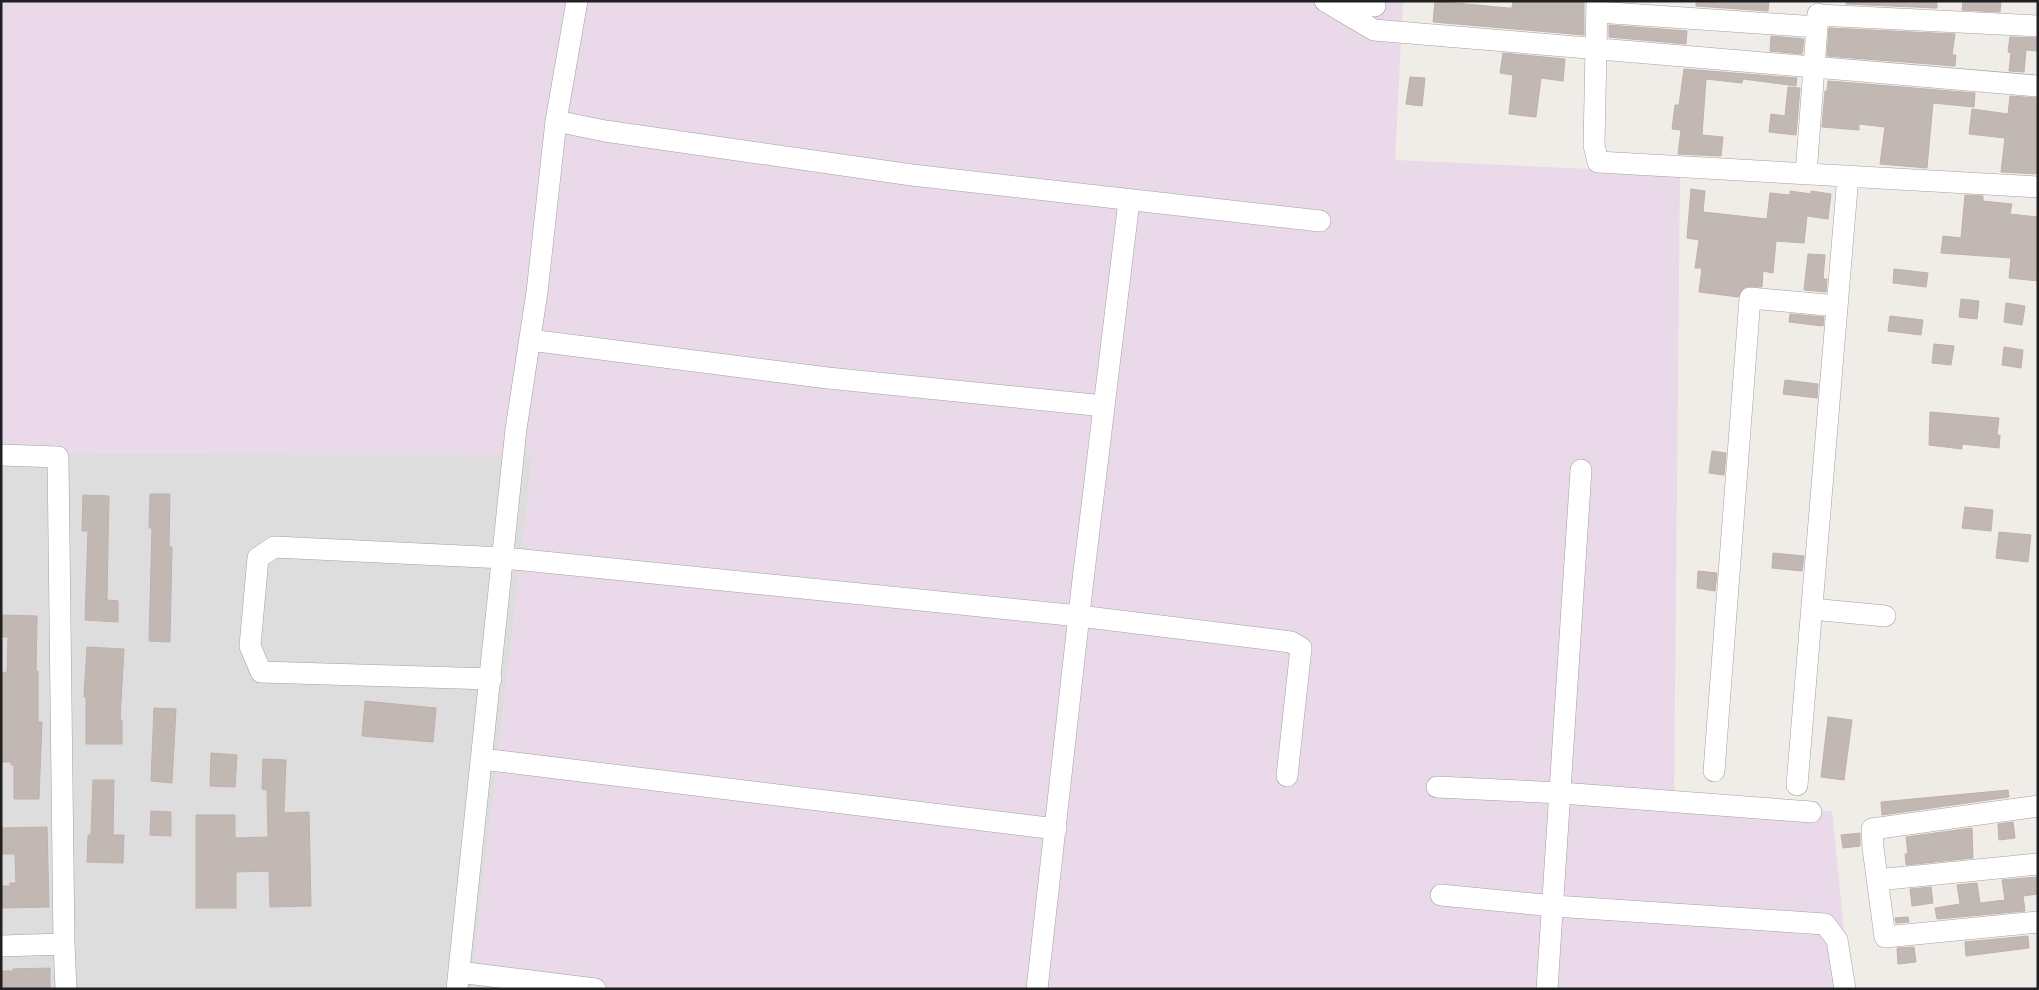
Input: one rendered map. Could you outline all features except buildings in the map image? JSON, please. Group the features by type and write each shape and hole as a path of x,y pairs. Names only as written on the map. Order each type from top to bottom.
{"street":[{"path":"577,1 556,121 530,340 516,429 504,558 458,980 595,989"},
{"path":"1324,1 1374,6"},
{"path":"1324,1 1374,30 2038,86"},
{"path":"2038,26 1818,14 1597,6 1594,145 1598,162 2038,187"},
{"path":"1806,174 1816,67 1818,14"},
{"path":"556,121 605,131 902,174 1320,222"},
{"path":"1797,785 1848,176"},
{"path":"1037,989 1079,616 1129,201"},
{"path":"1714,771 1750,298 1837,306"},
{"path":"530,340 828,378 1104,406"},
{"path":"1,455 58,456 66,989"},
{"path":"1547,989 1554,906 1580,470"},
{"path":"491,679 261,672 250,646 258,558 274,548 504,558 1079,616 1291,642 1302,648 1287,776"},
{"path":"1812,609 1885,616"},
{"path":"482,759 1056,828"},
{"path":"1437,788 1561,792 1811,812"},
{"path":"2038,806 1872,829 1884,937 2038,922"},
{"path":"1877,880 2038,864"},
{"path":"1441,895 1554,906 1825,924 1837,940 1845,989"},
{"path":"1,946 64,944"}],"shaded area":[{"path":"1,1 1403,1 1395,160 1680,173 1674,800 1832,811 1850,989 471,989 533,455 1,453"},
{"path":"1,453 533,455 471,989 1,989"}]}
